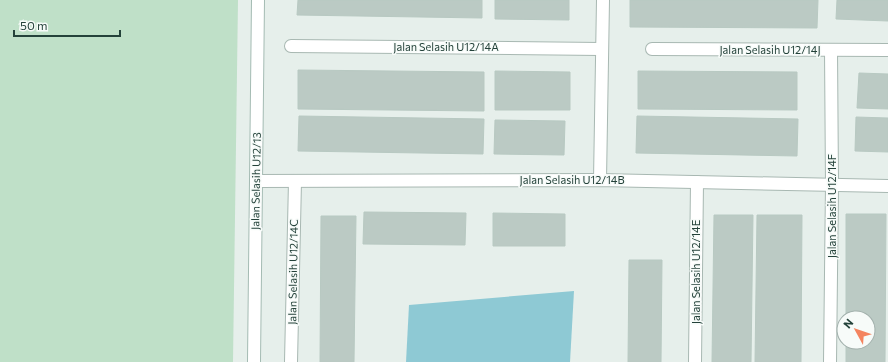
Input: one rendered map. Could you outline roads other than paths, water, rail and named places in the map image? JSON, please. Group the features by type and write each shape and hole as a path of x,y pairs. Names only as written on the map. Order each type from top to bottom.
{"street":[{"name":"Jalan Selasih U12/13","path":"254,362 258,0"},
{"path":"600,180 603,0"},
{"name":"Jalan Selasih U12/14A","path":"291,46 601,49"},
{"name":"Jalan Selasih U12/14J","path":"652,49 888,50"},
{"name":"Jalan Selasih U12/14F","path":"830,50 832,184 830,362"},
{"name":"Jalan Selasih U12/14B","path":"256,181 600,180 888,186"},
{"name":"Jalan Selasih U12/14C","path":"291,362 295,181"},
{"name":"Jalan Selasih U12/14E","path":"695,362 697,182"}],"water":[{"path":"574,291 570,362 406,362 409,305"}]}
